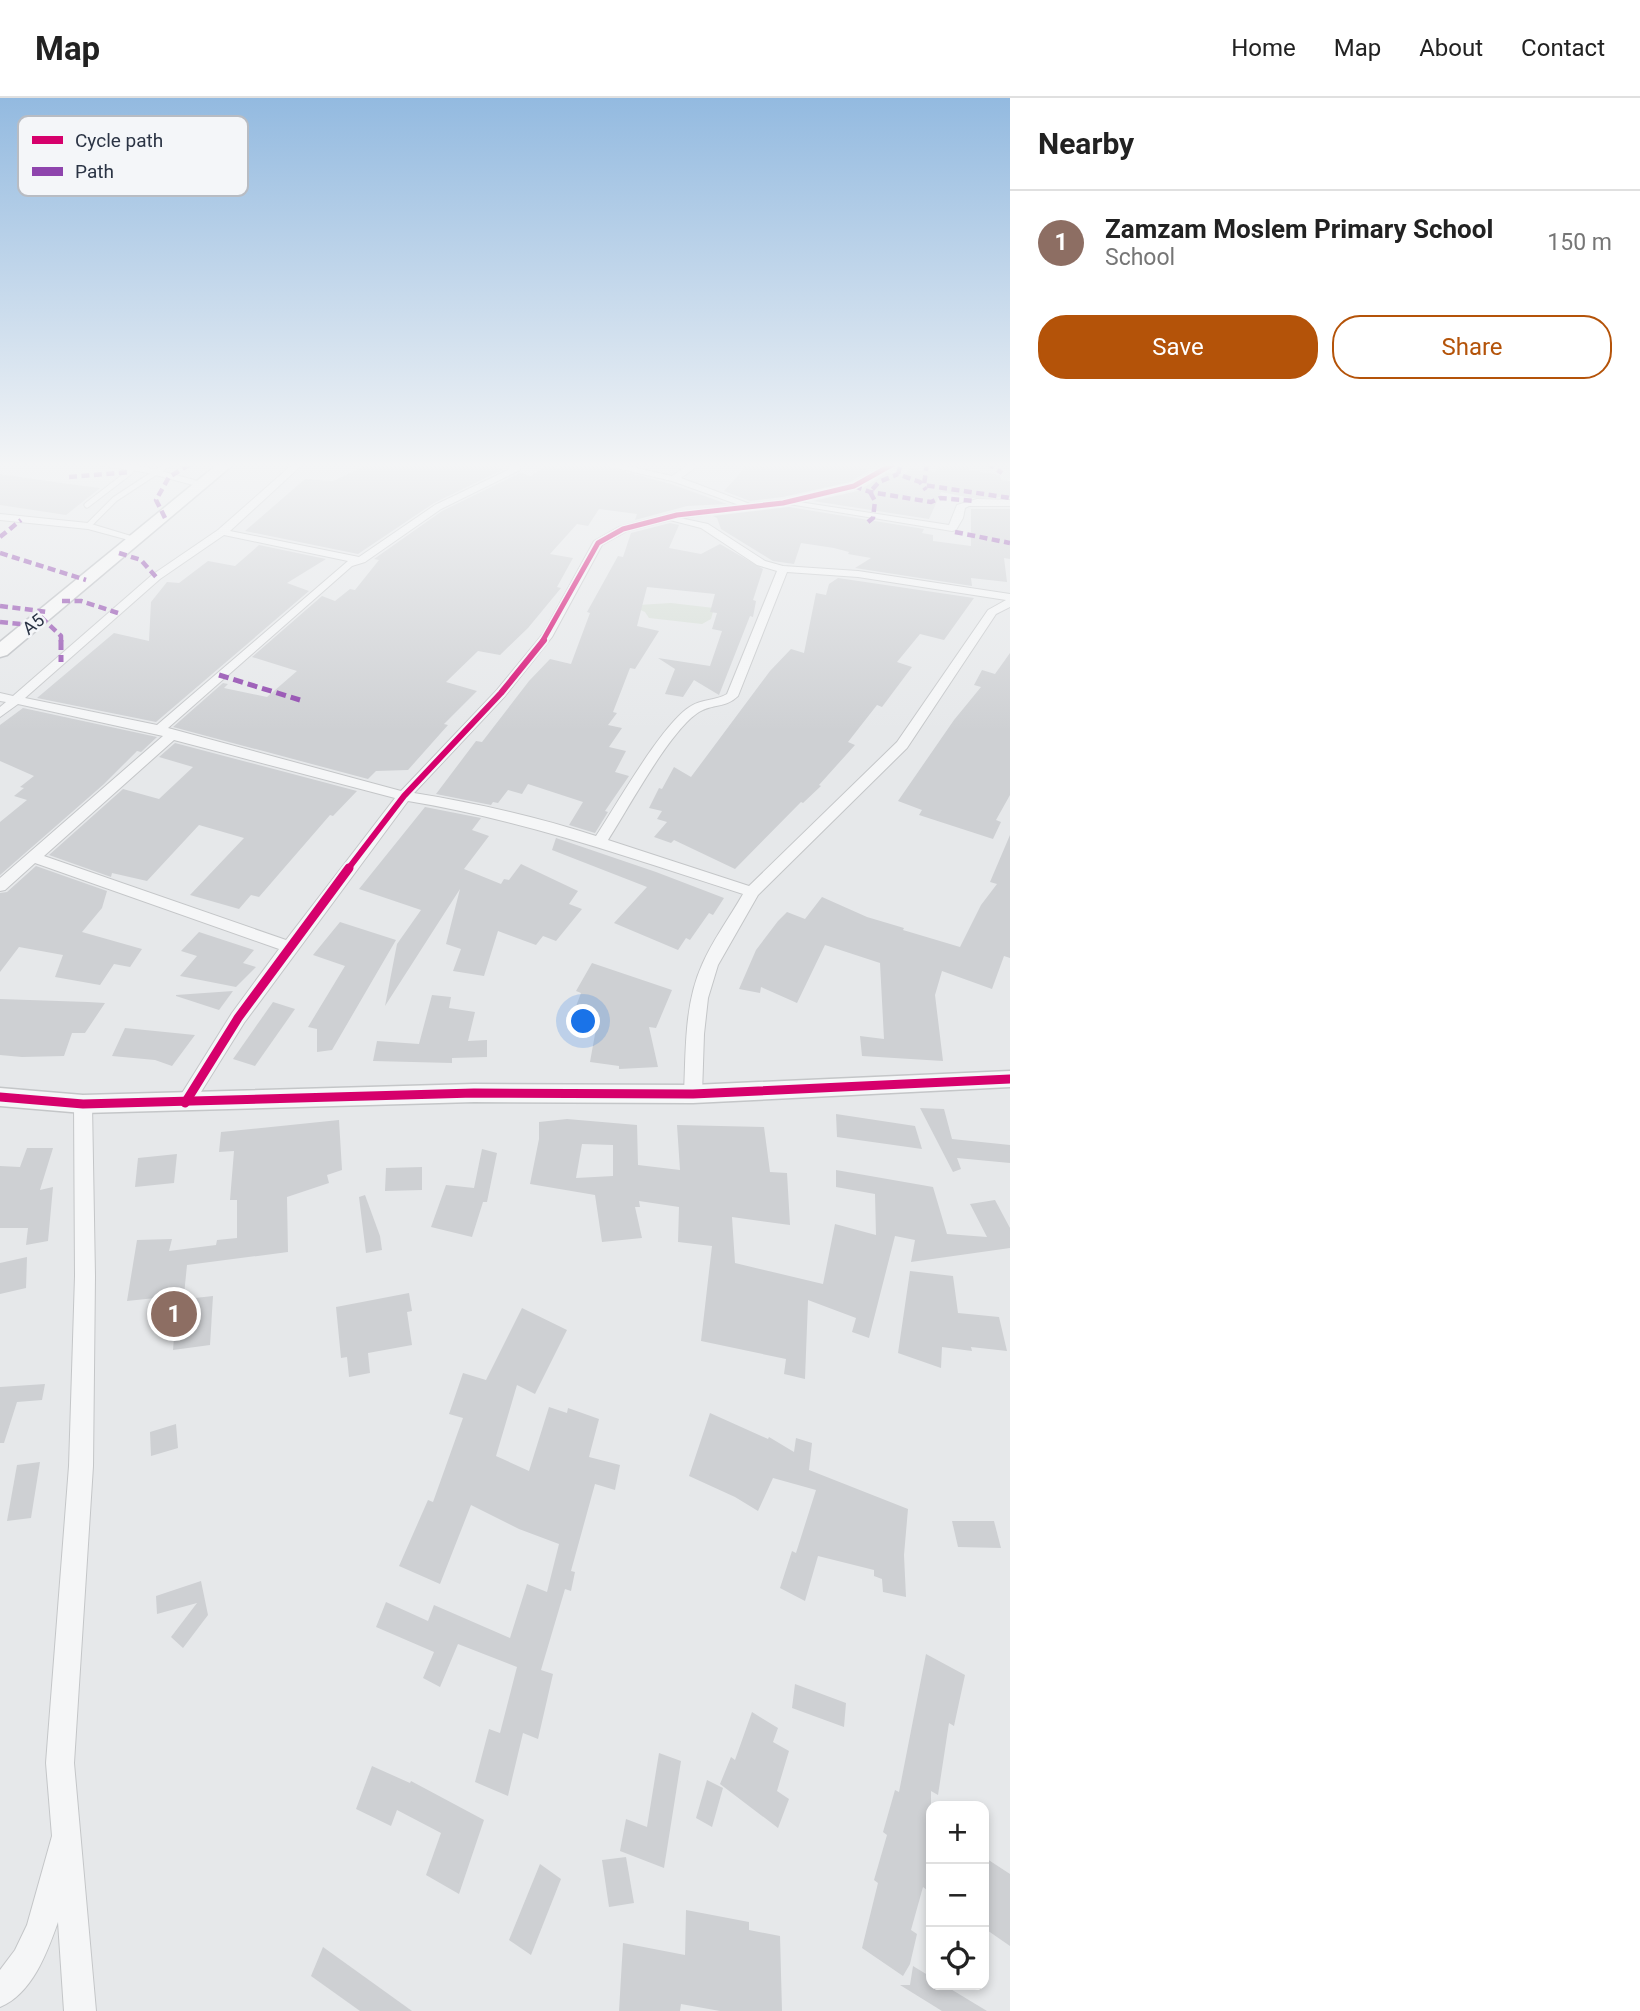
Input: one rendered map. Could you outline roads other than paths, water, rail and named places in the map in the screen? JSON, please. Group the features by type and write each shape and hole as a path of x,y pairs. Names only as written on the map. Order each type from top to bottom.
{"highway":[{"name":"A5","path":"0,651 120,552"}],"street":[{"path":"0,713 156,577 192,552"},
{"path":"319,552 361,561"},
{"path":"0,886 348,564 361,561 374,552"},
{"path":"185,1103 238,1018 404,796 501,693 548,635 592,552"},
{"path":"746,552 761,562 783,569 858,574 1010,599"},
{"path":"600,842 672,730 696,708 721,702 732,696 783,569"},
{"path":"692,1094 700,998 710,965 752,892 902,745 992,612 1010,599"},
{"path":"0,697 166,732 404,796 459,805 600,842 752,892"},
{"path":"33,857 289,947"},
{"path":"0,1097 83,1104 474,1093 692,1094 1010,1079"},
{"path":"80,2011 60,1763 81,1466 85,1276 83,1104"},
{"path":"0,1992 12,1982 43,1927 66,1828"}],"place":[{"name":"Zamzam Moslem Primary School","path":"174,1314"}]}
